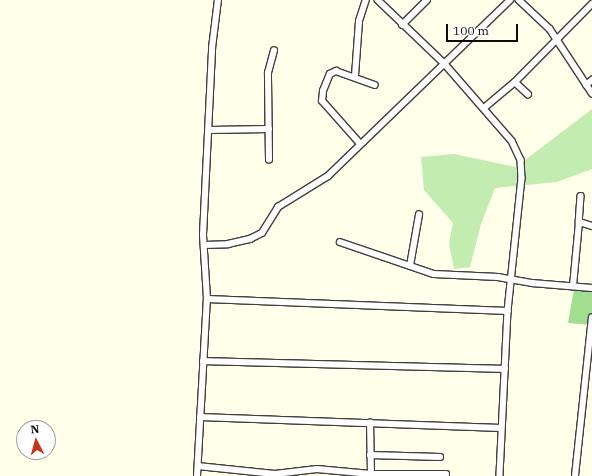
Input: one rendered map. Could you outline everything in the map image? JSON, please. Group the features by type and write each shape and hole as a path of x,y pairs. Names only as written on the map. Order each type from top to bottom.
{"street":[{"path":"197,476 207,299 204,245 210,130 212,48 218,0"},
{"path":"354,76 359,21 366,0"},
{"path":"378,0 402,25 445,64 484,108 512,141 522,167 508,311 501,428 500,476"},
{"path":"402,25 427,0"},
{"path":"204,245 235,242 262,233 278,207 323,180 510,0"},
{"path":"519,0 550,29 592,93"},
{"path":"484,108 515,82 592,4"},
{"path":"269,160 268,73 274,51"},
{"path":"360,144 322,101 323,91 330,74 342,71 375,85"},
{"path":"586,85 592,80"},
{"path":"515,82 528,94"},
{"path":"210,130 269,129"},
{"path":"573,286 581,196"},
{"path":"410,266 419,215"},
{"path":"579,222 592,226"},
{"path":"340,242 444,276 512,279 592,288"},
{"path":"207,299 508,311"},
{"path":"575,476 592,318"},
{"path":"203,361 505,369"},
{"path":"200,417 501,428"},
{"path":"370,423 371,474"},
{"path":"370,455 440,457"},
{"path":"198,466 275,474 311,469 371,474 446,474"}],"green space":[{"path":"592,109 592,169 557,182 495,188 481,224 470,267 454,269 449,244 453,223 424,190 421,157 454,154 516,167"},
{"path":"574,289 592,291 592,325 568,323"}]}
